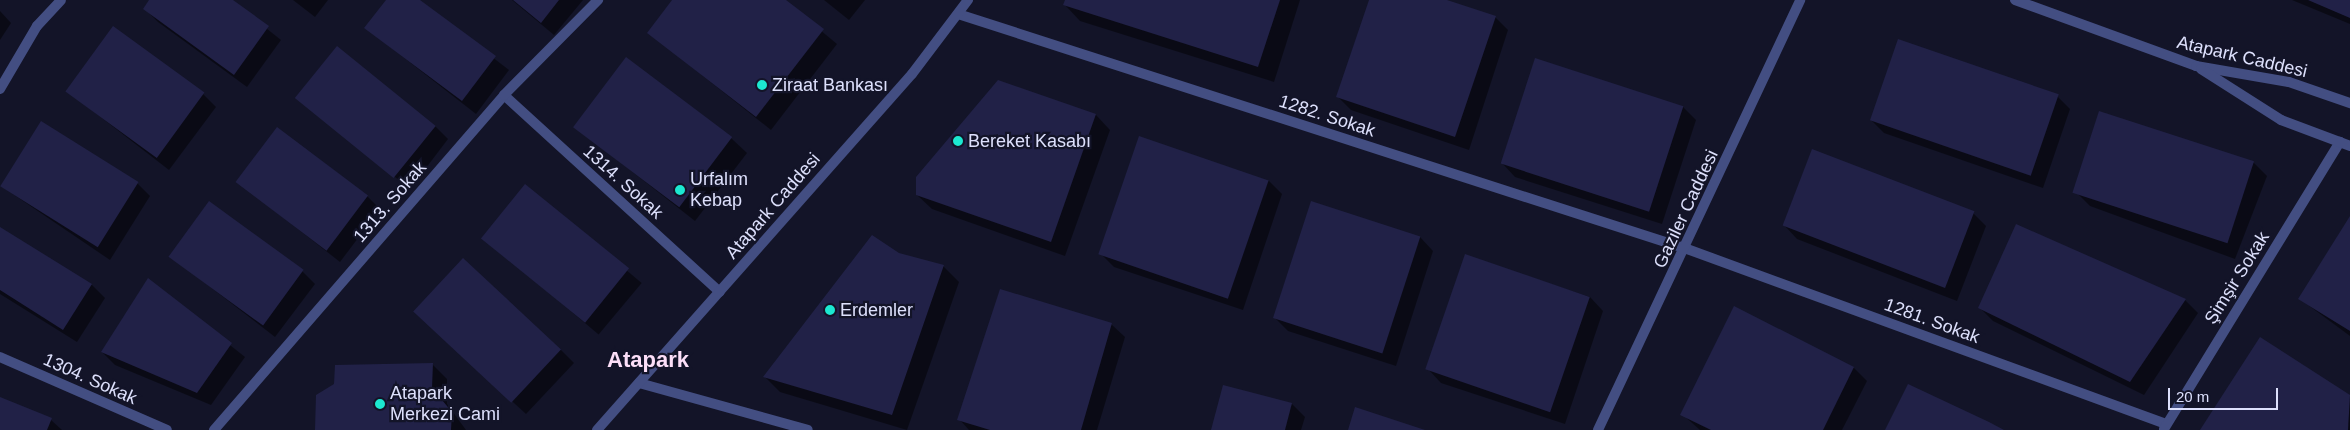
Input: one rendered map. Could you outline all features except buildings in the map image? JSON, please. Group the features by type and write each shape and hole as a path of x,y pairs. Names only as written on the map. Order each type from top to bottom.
{"street":[{"path":"0,89 37,26 61,0"},
{"name":"1313. Sokak","path":"214,430 504,96 598,0"},
{"name":"Atapark Caddesi","path":"597,430 912,74 968,0"},
{"name":"Gaziler Caddesi","path":"1598,430 1686,249 1800,0"},
{"name":"Atapark Caddesi","path":"2015,0 2196,66 2289,82 2350,103"},
{"name":"1282. Sokak","path":"958,14 1686,249"},
{"path":"2196,66 2280,120 2350,146"},
{"name":"1314. Sokak","path":"504,96 720,292"},
{"name":"Şimşir Sokak","path":"2165,427 2340,142"},
{"name":"1281. Sokak","path":"1686,249 2165,427"},
{"name":"1304. Sokak","path":"0,357 167,430"},
{"path":"639,383 808,430"}],"place":[{"name":"Ziraat Bankası","path":"762,85"},
{"name":"Bereket Kasabı","path":"958,141"},
{"name":"Urfalım Kebap","path":"680,190"},
{"name":"Erdemler","path":"830,310"},
{"name":"Atapark Merkezi Cami","path":"380,404"}],"district":[{"name":"Atapark","path":"648,360"}]}
